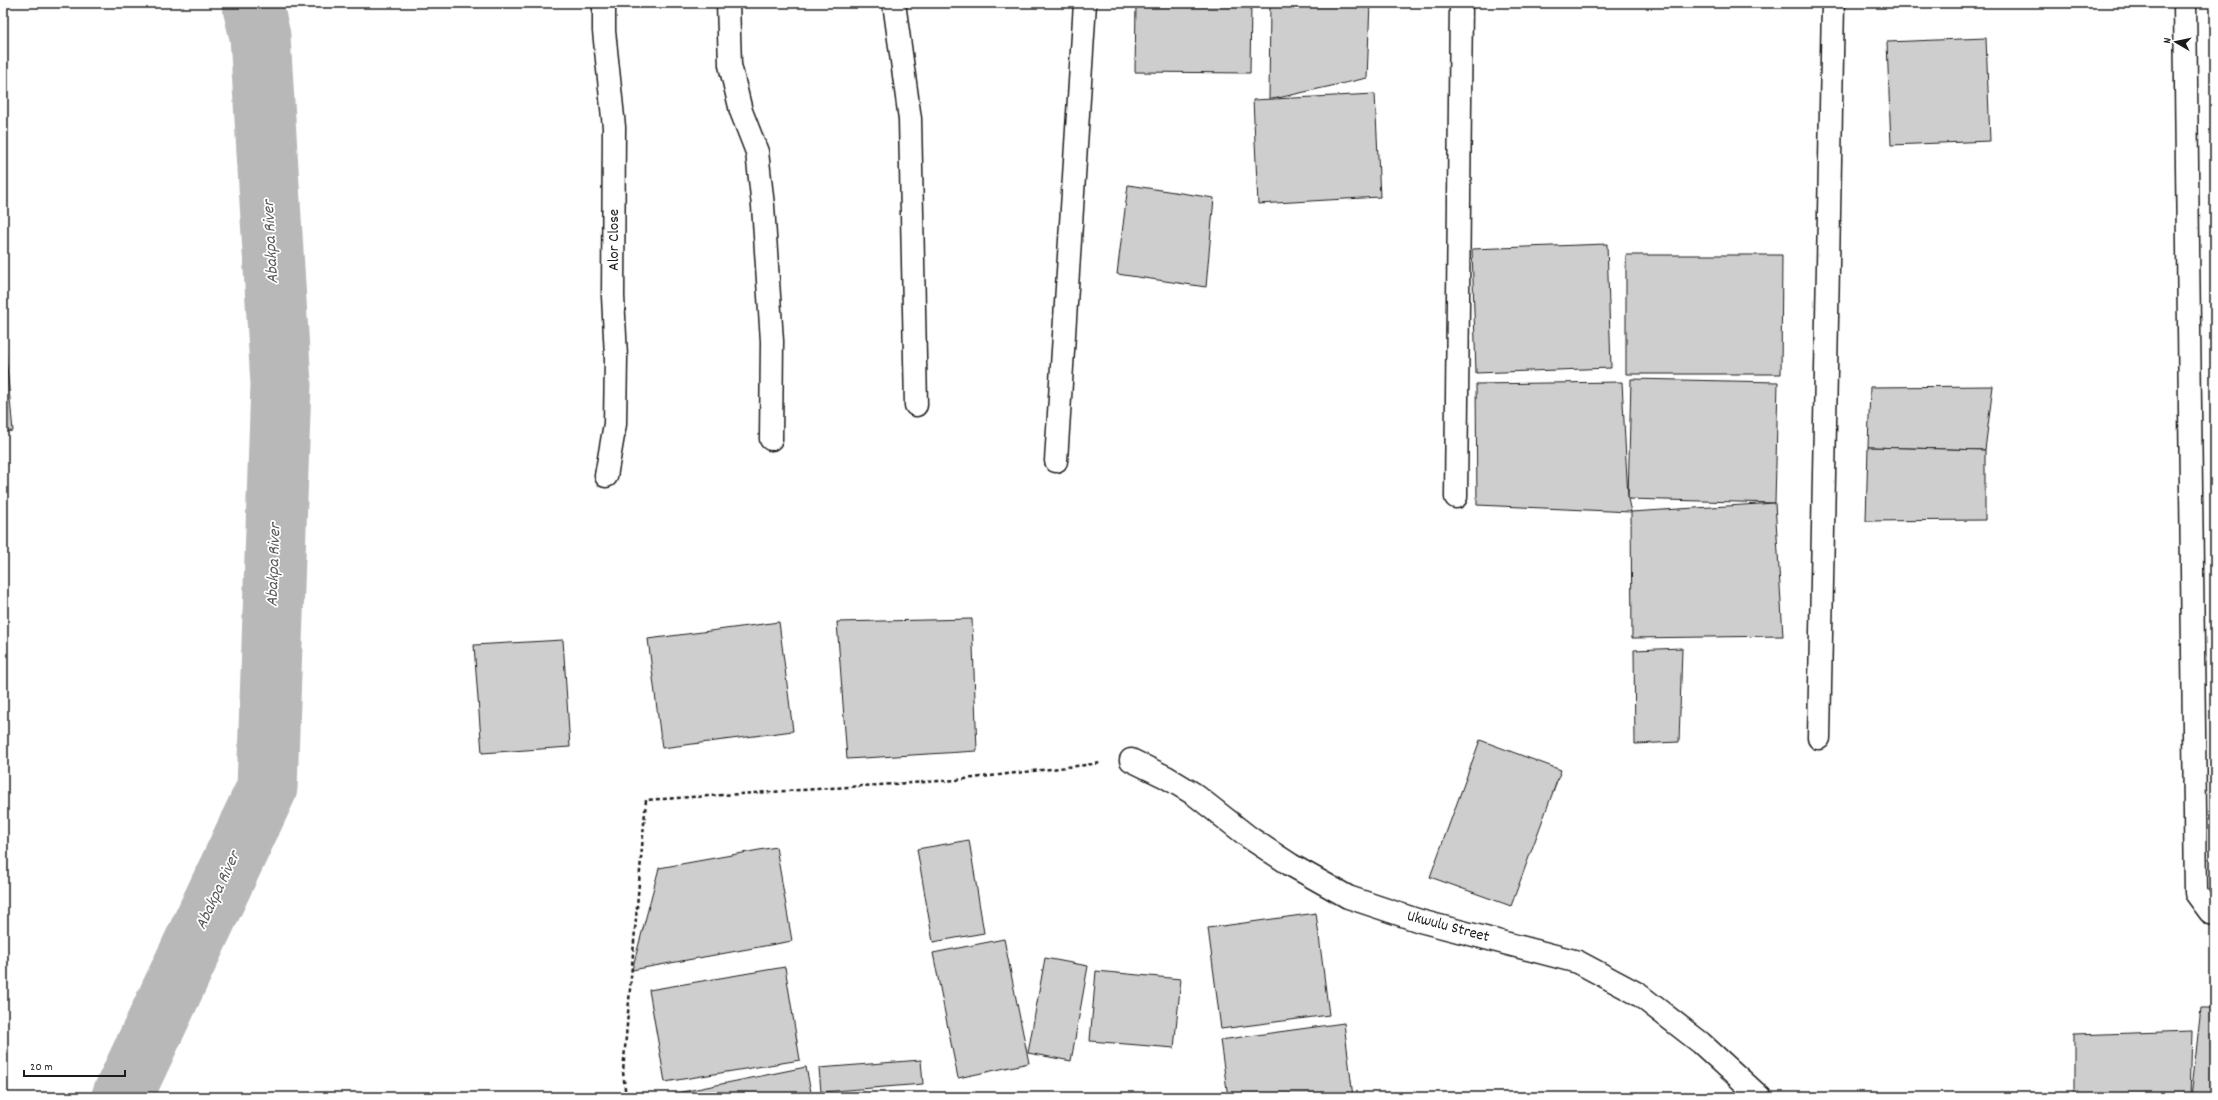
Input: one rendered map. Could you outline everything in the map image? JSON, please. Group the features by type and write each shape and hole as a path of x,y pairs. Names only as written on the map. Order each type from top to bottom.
{"street":[{"name":"Alor Close","path":"604,3 604,30 614,127 613,296 616,357 615,424 606,476"},
{"path":"728,3 730,65 741,111 757,152 763,206 772,341 771,439"},
{"path":"894,3 910,119 916,405"},
{"path":"1056,461 1085,3"},
{"path":"1456,497 1461,3"},
{"path":"1819,738 1833,3"},
{"path":"2185,3 2196,893 2210,912 2215,913"},
{"name":"Ukwulu Street","path":"1131,760 1166,777 1194,794 1250,838 1291,865 1348,897 1420,921 1578,962 1638,994 1701,1043 1760,1097"}],"path":[{"path":"626,1097 623,1072 646,800 956,780 1131,760"}],"building":[{"path":"1136,3 1251,3 1250,73 1135,72"},
{"path":"1270,3 1370,3 1367,78 1269,100"},
{"path":"1986,38 1990,141 1891,145 1887,42"},
{"path":"1375,94 1380,197 1258,204 1253,100"},
{"path":"1128,185 1214,198 1206,287 1117,274"},
{"path":"1607,244 1611,368 1476,373 1472,249"},
{"path":"1626,255 1782,255 1781,374 1626,374"},
{"path":"5,346 13,431 3,432 3,347"},
{"path":"1631,379 1778,382 1775,503 1628,499"},
{"path":"1622,382 1628,499 1631,512 1477,505 1476,384"},
{"path":"1993,386 1985,450 1868,447 1870,387"},
{"path":"1868,447 1985,450 1985,520 1866,521"},
{"path":"1775,503 1783,636 1632,638 1631,512"},
{"path":"972,619 977,751 847,759 837,622"},
{"path":"779,622 793,731 662,748 648,639"},
{"path":"563,640 570,747 482,753 474,645"},
{"path":"1682,648 1679,742 1635,744 1634,650"},
{"path":"1480,740 1561,770 1511,906 1430,877"},
{"path":"969,840 984,933 933,942 917,849"},
{"path":"776,847 792,941 632,970 659,868"},
{"path":"1316,913 1329,1015 1221,1029 1208,928"},
{"path":"1004,939 1029,1063 958,1078 933,953"},
{"path":"1045,958 1088,966 1071,1061 1028,1053"},
{"path":"785,967 800,1060 665,1082 649,990"},
{"path":"1096,971 1181,979 1174,1048 1090,1041"},
{"path":"2201,1008 2215,1008 2215,1097 2191,1097"},
{"path":"1344,1023 1353,1097 1228,1097 1220,1040"},
{"path":"2192,1031 2190,1097 2074,1097 2074,1035"},
{"path":"921,1060 923,1084 821,1092 819,1068"},
{"path":"806,1067 812,1097 657,1097"}],"waterway":[{"name":"Abakpa River","path":"122,1097 267,788 281,384 260,36 252,3"}]}
